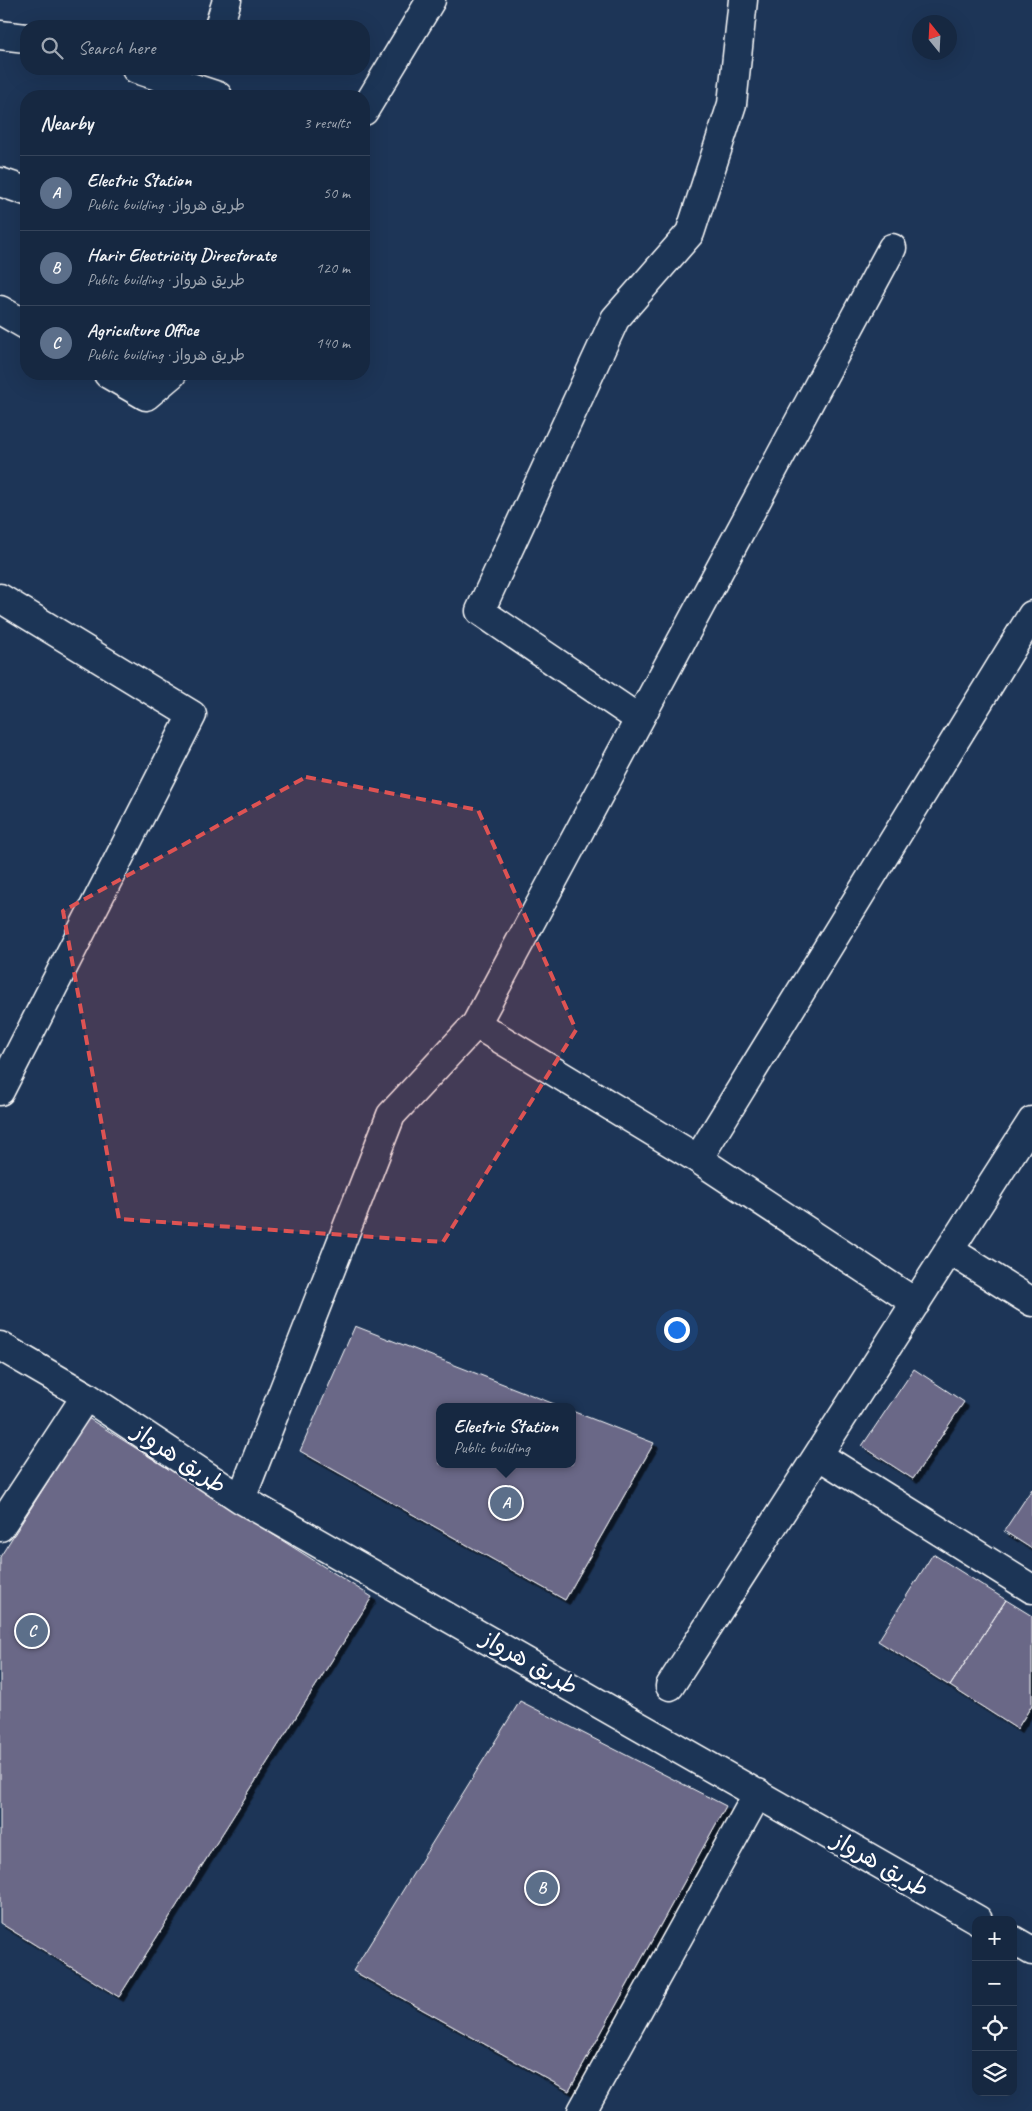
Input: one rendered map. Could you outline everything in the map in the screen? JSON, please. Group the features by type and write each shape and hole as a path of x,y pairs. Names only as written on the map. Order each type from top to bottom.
{"street":[{"path":"221,20 227,0"},
{"path":"370,101 431,0"},
{"path":"639,719 480,611 615,319 690,233 732,104 743,0"},
{"path":"0,35 20,37"},
{"path":"163,75 207,85"},
{"path":"0,182 20,189"},
{"path":"241,1499 391,1115 476,1024 892,248"},
{"path":"0,310 20,322"},
{"path":"118,380 146,396 165,380"},
{"path":"0,598 192,715 0,1091"},
{"path":"698,1159 1032,615"},
{"path":"476,1024 698,1159 916,1303"},
{"path":"670,1686 1032,1121"},
{"path":"949,1250 1032,1302"},
{"name":"طريق هرواز","path":"0,1346 86,1396 241,1499 972,1917"},
{"path":"0,1527 86,1396"},
{"path":"818,1455 1032,1589"},
{"path":"582,2111 758,1793"},
{"path":"1017,1942 1032,1951"}],"highlighted area":[{"path":"306,777 478,810 576,1030 443,1242 119,1219 63,911"}],"building":[{"path":"355,1326 552,1403 436,1403 436,1468 576,1468 576,1413 654,1443 565,1600 300,1451"},
{"path":"914,1369 964,1402 913,1479 862,1446"},
{"path":"88,1418 372,1597 119,1997 0,1923 0,1557"},
{"path":"1032,1489 1032,1549 1004,1531"},
{"path":"933,1554 1006,1600 950,1686 878,1641"},
{"path":"1006,1600 1032,1616 1032,1705 1017,1729 950,1686"},
{"path":"520,1701 726,1806 569,2091 353,1971"}],"place":[{"name":"Electric Station","path":"506,1503"},
{"name":"Agriculture Office","path":"32,1631"},
{"name":"Harir Electricity Directorate","path":"542,1888"}]}
